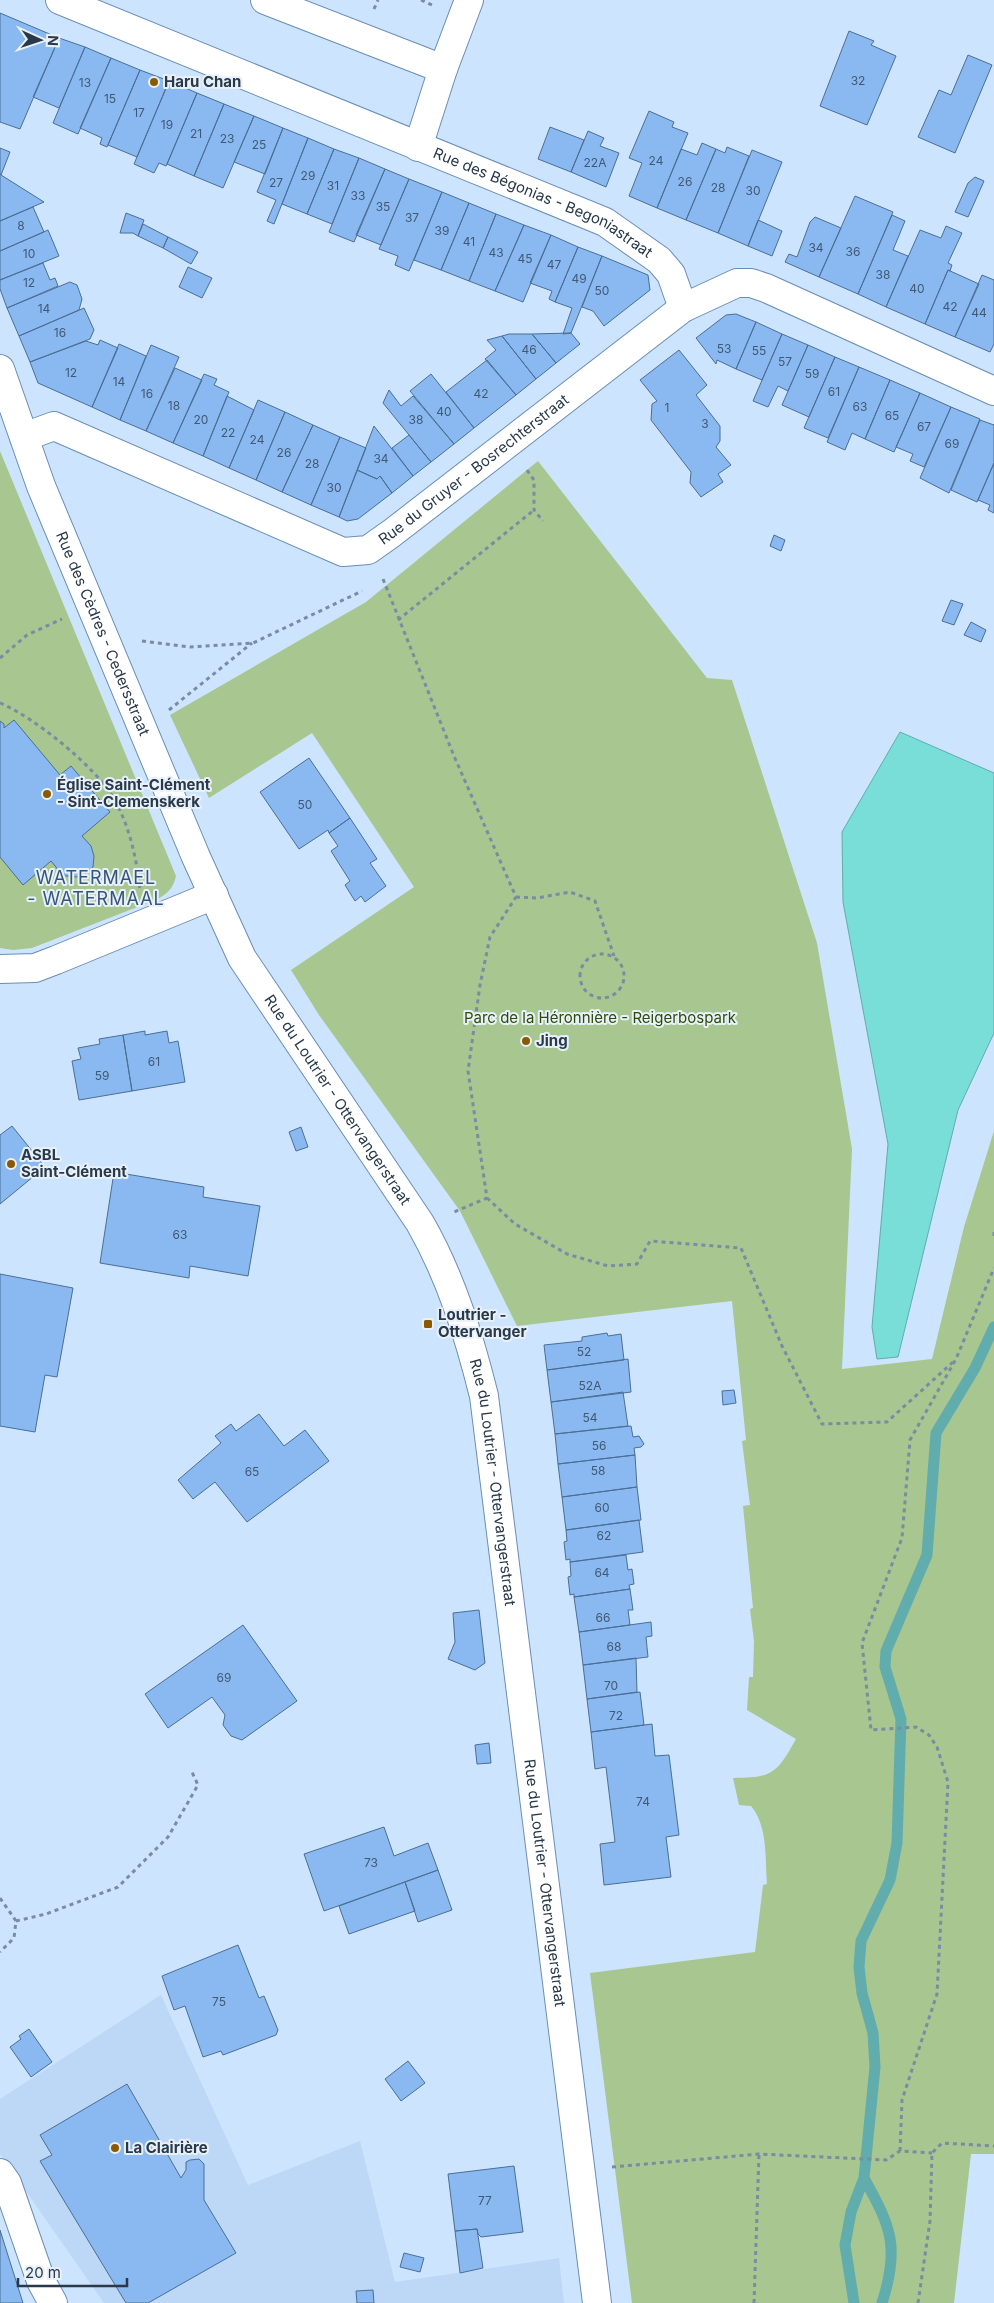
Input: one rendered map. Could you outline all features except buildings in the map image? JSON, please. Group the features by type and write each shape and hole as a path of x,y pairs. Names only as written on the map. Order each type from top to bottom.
{"street":[{"name":"Rue des Bégonias - Begoniastraat","path":"60,0 605,222 659,260 671,274 683,308"},
{"path":"265,0 443,69"},
{"path":"418,147 443,69 469,0"},
{"path":"683,308 737,283 751,283 994,390"},
{"name":"Rue du Gruyer - Bosrechterstraat","path":"13,425 54,426 343,552 368,550 683,308"},
{"name":"Rue des Cèdres - Cedersstraat","path":"0,369 13,425 41,486 214,895"},
{"path":"0,969 35,968 214,895"},
{"name":"Rue du Loutrier - Ottervangerstraat","path":"214,895 242,958 420,1223 444,1271 472,1346 484,1396 597,2303"},
{"path":"0,2173 7,2183 41,2281 53,2303"}],"path":[{"path":"523,466 534,480 534,510 542,522"},
{"path":"398,620 534,510"},
{"path":"382,576 398,620 516,897"},
{"path":"166,713 253,643 362,591"},
{"path":"0,658 27,635 71,615"},
{"path":"135,640 190,646 253,643"},
{"path":"0,703 10,707 48,733 90,770 114,798 130,835 138,870 141,897"},
{"path":"516,897 537,898 570,892 595,901 614,956 623,967 624,982 616,994 604,998 590,995 581,984 580,970 588,959 600,953 614,956"},
{"path":"516,897 490,937 480,985 468,1070 487,1198 515,1224 567,1254 608,1266 638,1264 650,1241 741,1248 782,1346 822,1424 887,1422 956,1359"},
{"path":"454,1212 487,1198"},
{"path":"994,1232 994,1237"},
{"path":"900,2151 902,2100 936,1994 948,1782 937,1747 929,1735 916,1727 871,1730 862,1643 902,1538 910,1440 956,1359 994,1268"},
{"path":"992,1276 994,1281"},
{"path":"16,1921 46,1914 118,1887 168,1838 198,1785 191,1770"},
{"path":"0,1898 16,1921 14,1938 0,1952"},
{"path":"918,2303 930,2221 932,2153 942,2143 994,2146"},
{"path":"579,2170 759,2154 886,2160 900,2151 932,2153"},
{"path":"754,2303 759,2154"}],"shaded area":[{"path":"900,732 994,773 994,1033 958,1110 898,1357 877,1359 872,1327 888,1144 843,902 842,832"},
{"name":"La Clairière","path":"161,1995 248,2185 360,2141 395,2282 559,2258 564,2303 104,2303 0,2154 0,2099"}],"green space":[{"path":"0,451 176,876 170,889 158,899 32,948 13,950 0,948"},
{"name":"Parc de la Héronnière - Reigerbospark","path":"538,461 707,678 732,680 817,943 852,1149 842,1369 932,1359 964,1227 994,1131 994,2154 971,2154 954,2303 632,2303 590,1973 755,1952 763,1885 767,1884 765,1843 760,1823 751,1806 739,1805 733,1778 766,1775 784,1759 796,1739 747,1710 749,1677 753,1677 754,1641 750,1609 753,1608 743,1506 750,1505 742,1441 746,1440 732,1301 517,1326 460,1211 319,1015 291,970 414,887 312,733 209,798 170,715 366,602"}],"waterway":[{"path":"854,2303 845,2245 851,2212 864,2178 875,2067 873,2033 862,1993 859,1967 861,1941 890,1880 897,1843 901,1719 885,1667 886,1651 927,1555 936,1433 975,1368 994,1327"},
{"path":"864,2178 881,2210 890,2238 891,2267 882,2303"}],"place":[{"name":"Haru Chan","path":"154,82"},
{"name":"Église Saint-Clément - Sint-Clemenskerk","path":"47,794"},
{"name":"Jing","path":"526,1041"},
{"name":"ASBL Saint-Clément","path":"11,1164"},
{"name":"Loutrier - Ottervanger","path":"428,1324"},
{"name":"La Clairière","path":"115,2148"}],"district":[{"name":"WATERMAEL - WATERMAAL","path":"96,888"}]}
